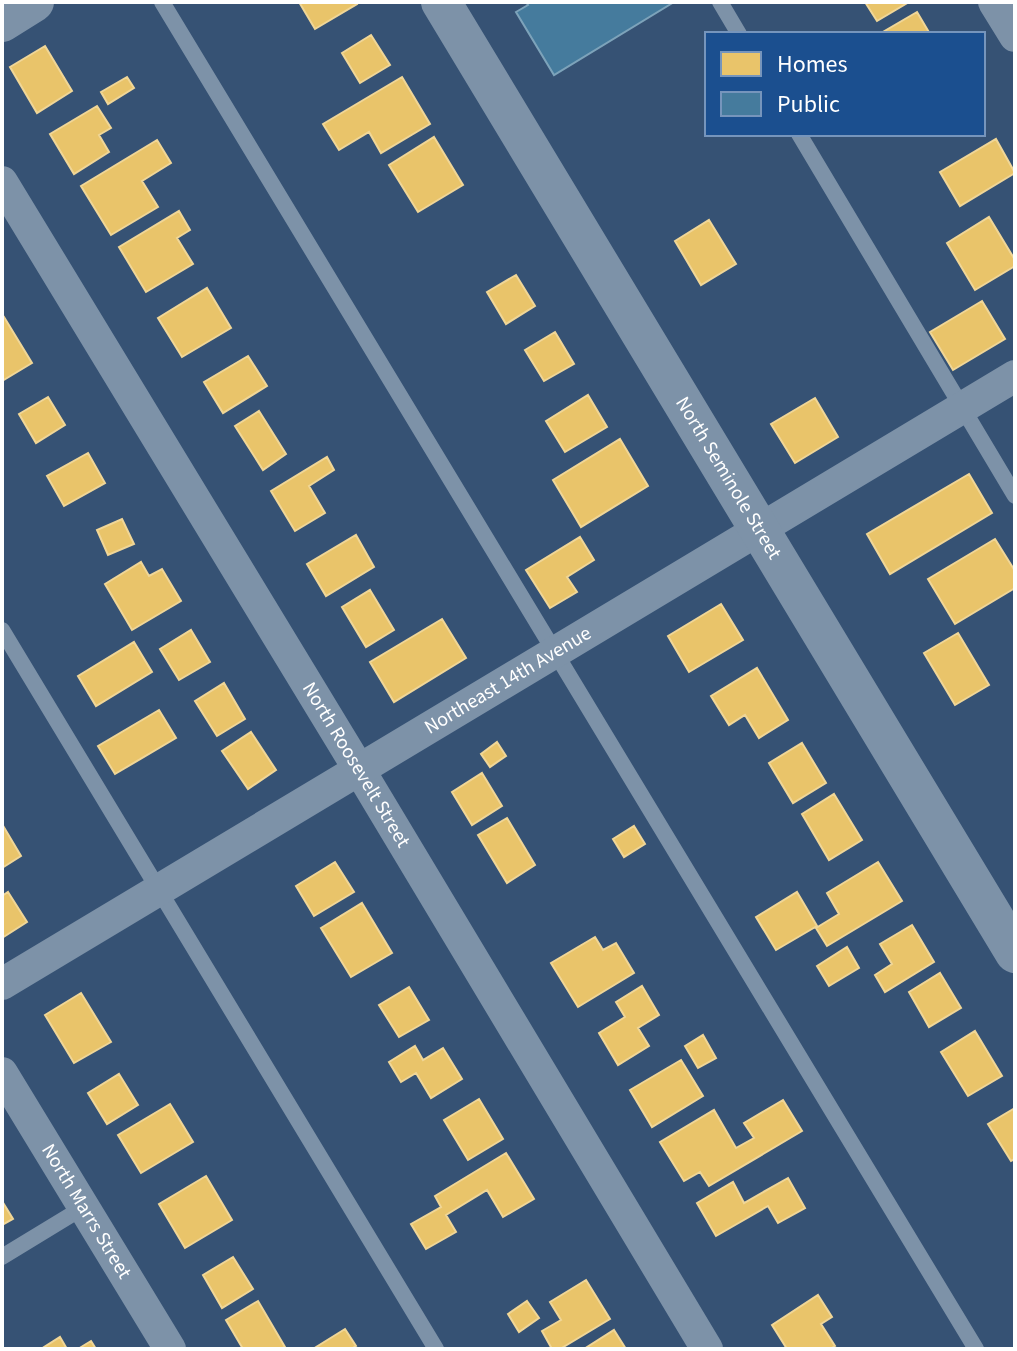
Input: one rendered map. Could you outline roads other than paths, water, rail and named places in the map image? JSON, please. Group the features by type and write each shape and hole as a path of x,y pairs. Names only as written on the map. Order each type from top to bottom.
{"street":[{"path":"2,22 34,2"},
{"name":"North Seminole Street","path":"441,2 1015,953"},
{"path":"994,2 1015,36"},
{"name":"North Roosevelt Street","path":"2,182 707,1349"},
{"name":"Northeast 14th Avenue","path":"2,984 1015,376"},
{"name":"North Marrs Street","path":"2,1073 170,1349"}],"lane":[{"path":"162,2 976,1349"},
{"path":"720,2 738,32"},
{"path":"800,136 1015,496"},
{"path":"2,630 436,1349"},
{"path":"2,1257 84,1207"}]}
